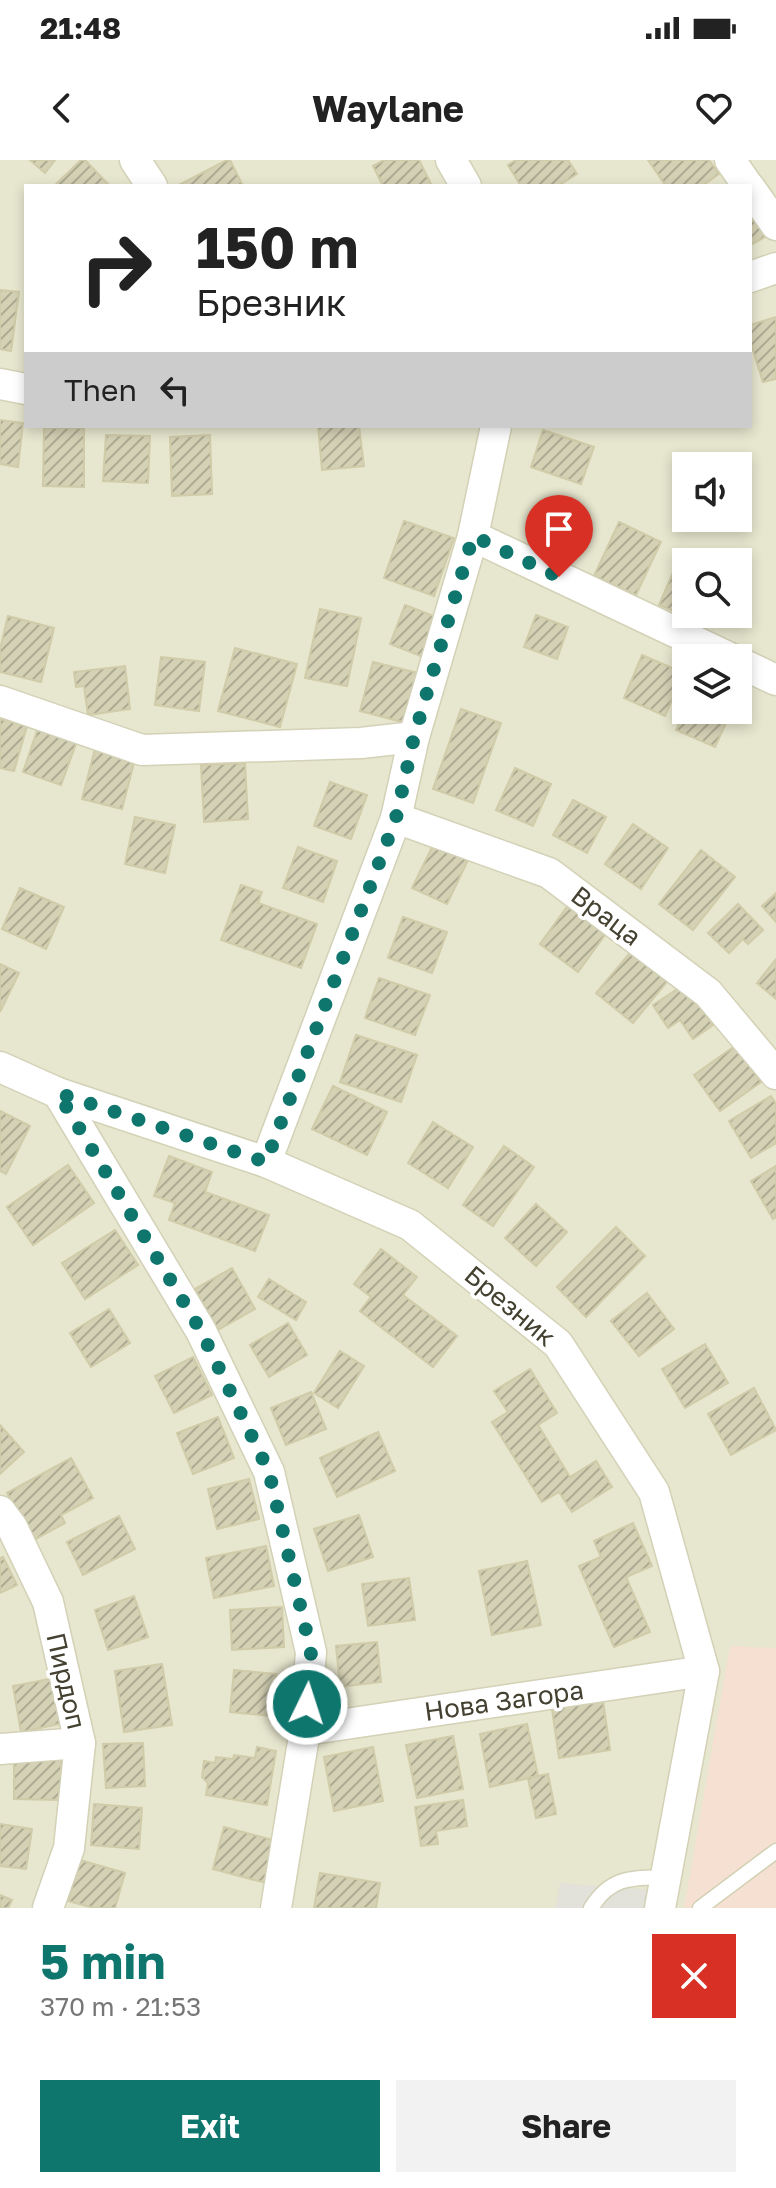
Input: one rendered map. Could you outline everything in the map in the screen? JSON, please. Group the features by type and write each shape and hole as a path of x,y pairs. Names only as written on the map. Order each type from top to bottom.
{"street":[{"path":"135,160 151,184"},
{"path":"451,160 465,184"},
{"path":"730,160 747,184"},
{"path":"752,191 776,225"},
{"path":"752,276 776,268"},
{"path":"0,384 24,389"},
{"path":"266,1162 396,818 414,737 473,536 496,428"},
{"path":"473,536 701,644"},
{"path":"752,669 776,680"},
{"path":"0,701 142,750 361,743 414,737"},
{"name":"Враца","path":"396,818 549,873 708,993 776,1074"},
{"name":"Брезник","path":"0,1067 58,1093 266,1162 410,1225 558,1344 654,1492 704,1671 660,1908"},
{"path":"58,1093 201,1331 269,1472 311,1652 305,1730 276,1908"},
{"name":"Пирдоп","path":"0,1511 12,1527 48,1602 80,1743 69,1848 48,1908"},
{"name":"Нова Загора","path":"305,1730 704,1671"},
{"path":"0,1749 80,1743"}],"lane":[{"path":"700,1908 776,1851"},
{"path":"591,1908 598,1896 623,1878 666,1877"}],"shaded area":[{"path":"0,160 776,160 776,1908 0,1908"},
{"path":"730,1646 776,1648 776,1908 684,1908"},
{"path":"560,1883 651,1890 647,1908 555,1908"}],"building":[{"path":"30,160 55,160 45,173"},
{"path":"81,160 85,160 108,184 56,184"},
{"path":"230,160 242,184 181,184"},
{"path":"384,160 419,160 431,184 382,184 373,166"},
{"path":"516,160 568,160 577,174 561,184 520,184 508,165"},
{"path":"648,160 709,160 719,174 705,184 665,184"},
{"path":"752,214 765,237 752,244"},
{"path":"0,290 19,292 11,351 0,349"},
{"path":"776,317 776,379 763,382 752,347 752,324"},
{"path":"0,420 23,423 18,467 0,464"},
{"path":"44,428 84,428 84,487 43,486"},
{"path":"318,428 359,428 364,466 322,470"},
{"path":"543,430 594,447 581,484 531,467"},
{"path":"106,435 150,436 148,483 103,481"},
{"path":"210,435 212,494 172,496 170,437"},
{"path":"404,521 454,538 434,596 384,578"},
{"path":"619,522 661,542 636,595 594,576"},
{"path":"672,575 672,610 659,605"},
{"path":"405,605 439,618 423,657 390,644"},
{"path":"320,609 361,618 347,686 305,678"},
{"path":"536,615 568,627 557,659 524,647"},
{"path":"8,616 54,628 41,682 0,672 0,649"},
{"path":"235,648 297,664 280,727 218,711"},
{"path":"642,655 672,668 672,700 665,716 624,698"},
{"path":"161,657 205,662 199,711 155,705"},
{"path":"373,662 418,673 406,723 360,711"},
{"path":"125,666 130,709 88,715 84,686 76,687 74,672"},
{"path":"461,709 501,723 473,803 433,789"},
{"path":"0,719 27,726 14,771 0,768"},
{"path":"679,724 726,724 715,747 676,730"},
{"path":"38,728 77,741 61,785 23,772"},
{"path":"96,745 136,755 122,809 82,799"},
{"path":"245,763 248,819 204,822 201,765"},
{"path":"515,768 551,784 533,826 496,810"},
{"path":"330,782 367,795 351,839 314,826"},
{"path":"573,800 606,817 587,853 553,835"},
{"path":"135,817 175,825 165,873 125,864"},
{"path":"633,824 668,848 641,889 605,864"},
{"path":"436,839 470,856 447,904 412,888"},
{"path":"298,847 337,861 323,902 283,888"},
{"path":"701,850 735,877 693,930 659,904"},
{"path":"241,885 262,892 258,903 317,924 301,968 221,940"},
{"path":"20,888 64,907 46,949 2,929"},
{"path":"776,893 776,922 762,906"},
{"path":"572,900 610,928 578,972 540,944"},
{"path":"738,904 763,930 748,944 743,939 729,953 708,933"},
{"path":"403,917 447,932 432,973 388,958"},
{"path":"635,947 671,977 633,1023 596,993"},
{"path":"776,959 776,999 757,983"},
{"path":"0,964 19,973 0,1012"},
{"path":"379,978 430,995 415,1035 365,1018"},
{"path":"685,984 713,1025 693,1039 680,1020 668,1028 653,1005"},
{"path":"356,1035 417,1055 401,1102 340,1082"},
{"path":"735,1046 761,1082 720,1111 694,1075"},
{"path":"333,1086 387,1112 367,1155 312,1129"},
{"path":"771,1096 776,1104 776,1143 751,1158 729,1121"},
{"path":"0,1111 30,1126 6,1174 0,1171"},
{"path":"433,1122 473,1147 448,1188 408,1163"},
{"path":"504,1146 534,1167 493,1226 463,1205"},
{"path":"169,1156 212,1172 205,1192 269,1215 255,1251 169,1220 175,1203 154,1196"},
{"path":"68,1165 94,1203 33,1245 7,1207"},
{"path":"776,1166 776,1217 773,1219 751,1181"},
{"path":"536,1204 567,1232 536,1266 505,1238"},
{"path":"616,1227 645,1256 586,1317 557,1287"},
{"path":"115,1230 138,1265 85,1299 62,1263"},
{"path":"381,1249 417,1277 403,1295 457,1336 433,1367 360,1311 371,1297 354,1284"},
{"path":"232,1268 255,1309 218,1330 195,1289"},
{"path":"269,1279 306,1302 296,1320 258,1297"},
{"path":"647,1293 674,1329 639,1356 611,1321"},
{"path":"109,1309 130,1343 91,1367 70,1333"},
{"path":"288,1323 307,1355 269,1377 250,1345"},
{"path":"705,1344 728,1383 685,1408 662,1369"},
{"path":"340,1351 364,1366 338,1408 314,1393"},
{"path":"193,1357 212,1395 174,1413 155,1376"},
{"path":"530,1369 557,1413 538,1425 570,1477 596,1461 612,1487 572,1512 559,1492 542,1502 492,1422 508,1412 494,1391"},
{"path":"754,1388 776,1430 731,1455 708,1414"},
{"path":"311,1392 326,1429 286,1445 271,1408"},
{"path":"218,1417 234,1458 193,1474 177,1433"},
{"path":"0,1425 24,1452 0,1474"},
{"path":"378,1432 395,1471 337,1497 320,1458"},
{"path":"71,1458 93,1498 61,1515 65,1523 34,1540 7,1493"},
{"path":"249,1479 259,1519 217,1529 208,1489"},
{"path":"359,1515 373,1557 328,1571 314,1529"},
{"path":"119,1516 135,1549 83,1575 67,1542"},
{"path":"633,1523 652,1566 626,1577 650,1632 614,1647 579,1566 601,1557 594,1541"},
{"path":"266,1546 274,1586 214,1598 206,1558"},
{"path":"3,1557 17,1585 0,1593 0,1558"},
{"path":"527,1561 541,1625 492,1635 479,1571"},
{"path":"409,1578 415,1620 368,1626 362,1584"},
{"path":"134,1596 148,1637 108,1650 95,1610"},
{"path":"282,1607 284,1647 232,1650 230,1610"},
{"path":"377,1642 381,1682 340,1687 336,1646"},
{"path":"162,1664 172,1725 124,1732 115,1671"},
{"path":"234,1670 276,1674 272,1716 230,1712"},
{"path":"55,1678 64,1723 21,1732 13,1686"},
{"path":"603,1701 610,1750 559,1758 552,1709"},
{"path":"527,1724 538,1776 490,1787 480,1734"},
{"path":"453,1736 463,1789 417,1798 406,1745"},
{"path":"143,1743 145,1786 106,1788 103,1744"},
{"path":"257,1747 276,1751 267,1805 206,1795 208,1783 202,1777 204,1761 215,1763 216,1757 233,1759 234,1755 255,1758"},
{"path":"373,1747 383,1801 334,1811 324,1757"},
{"path":"14,1757 61,1757 61,1800 14,1799"},
{"path":"548,1774 556,1814 536,1818 528,1778"},
{"path":"463,1800 467,1826 436,1831 438,1844 421,1846 415,1807"},
{"path":"94,1804 142,1808 139,1849 91,1845"},
{"path":"0,1824 32,1829 26,1869 0,1866"},
{"path":"224,1827 277,1841 266,1883 213,1869"},
{"path":"80,1860 125,1873 115,1908 94,1908 68,1901"},
{"path":"320,1873 380,1883 376,1908 314,1908"},
{"path":"0,1895 12,1900 8,1908 0,1908"}],"route":[{"path":"307,1704 311,1652 269,1472 201,1331 58,1093 266,1162 396,818 414,737 473,536 559,577"}]}
